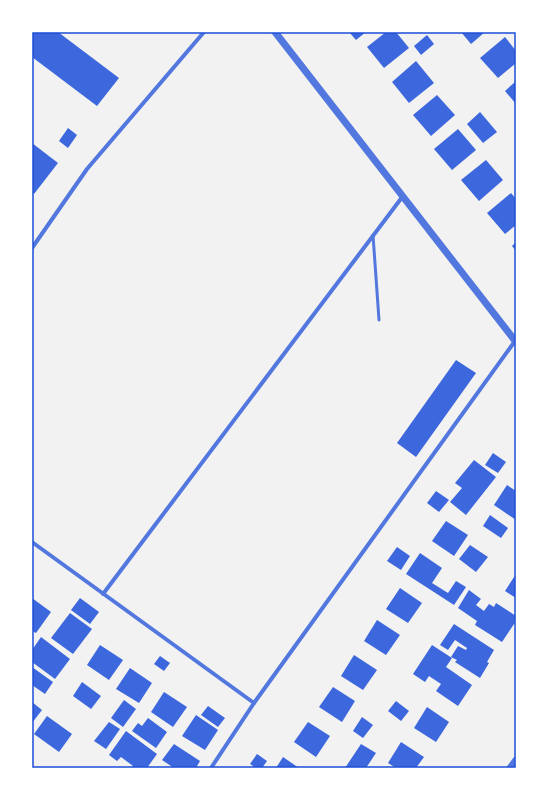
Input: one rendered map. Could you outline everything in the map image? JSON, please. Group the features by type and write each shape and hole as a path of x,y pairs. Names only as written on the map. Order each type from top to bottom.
{"street":[{"path":"32,248 87,170 204,32"},
{"path":"211,768 254,703 516,341 275,32"},
{"path":"104,594 403,196"},
{"path":"32,542 254,703"},
{"path":"510,768 516,760"}],"lane":[{"path":"373,235 379,320"}],"building":[{"path":"32,32 58,32 119,78 97,106 32,57"},
{"path":"349,32 366,32 356,40"},
{"path":"386,32 396,32 409,48 384,68 367,47"},
{"path":"461,32 485,32 471,44"},
{"path":"427,35 434,44 421,55 414,46"},
{"path":"505,37 516,51 516,63 498,78 480,58"},
{"path":"416,61 434,83 409,103 392,82"},
{"path":"516,81 516,104 505,91"},
{"path":"437,95 455,115 431,136 413,115"},
{"path":"480,112 497,132 483,143 467,124"},
{"path":"68,128 77,135 68,148 59,141"},
{"path":"458,129 476,150 452,170 434,149"},
{"path":"32,143 58,163 34,194 32,192"},
{"path":"486,160 503,180 479,201 461,180"},
{"path":"511,193 516,199 516,225 505,234 487,213"},
{"path":"516,242 516,251 512,246"},
{"path":"456,360 476,373 416,457 397,443"},
{"path":"493,453 506,462 498,473 485,465"},
{"path":"474,460 496,477 466,515 450,502 462,488 455,483"},
{"path":"507,485 516,491 516,520 494,505"},
{"path":"436,491 449,500 439,512 427,503"},
{"path":"490,515 508,528 501,538 483,526"},
{"path":"446,521 468,535 454,556 432,541"},
{"path":"470,545 488,557 476,572 459,559"},
{"path":"397,547 410,556 401,570 387,561"},
{"path":"420,553 442,568 432,583 448,593 456,581 466,587 454,605 406,574"},
{"path":"516,574 516,598 505,591"},
{"path":"400,588 422,603 408,623 386,609"},
{"path":"469,590 481,599 476,605 484,611 489,604 494,607 496,603 516,616 516,621 502,642 475,625 477,621 458,608"},
{"path":"32,598 51,612 36,633 32,631"},
{"path":"80,598 99,612 90,624 71,610"},
{"path":"70,613 92,629 73,654 51,638"},
{"path":"377,620 400,635 386,655 364,641"},
{"path":"454,624 494,650 487,662 489,663 480,678 455,662 457,660 451,657 458,646 466,650 467,648 455,640 448,650 440,645"},
{"path":"41,637 70,659 55,679 32,662 32,650"},
{"path":"100,645 123,660 109,680 87,665"},
{"path":"432,645 452,658 446,667 472,685 458,706 436,691 441,684 429,676 425,682 413,674"},
{"path":"354,655 377,670 363,690 341,676"},
{"path":"160,656 170,663 164,671 154,664"},
{"path":"32,667 53,682 45,694 32,685"},
{"path":"130,668 152,683 139,703 116,689"},
{"path":"82,682 101,696 91,709 73,696"},
{"path":"333,687 355,701 342,722 319,707"},
{"path":"164,692 187,707 173,727 151,712"},
{"path":"124,700 136,709 123,727 111,718"},
{"path":"396,701 409,711 401,721 388,711"},
{"path":"32,702 42,710 32,723"},
{"path":"208,706 225,718 218,727 201,715"},
{"path":"427,707 449,722 436,742 414,728"},
{"path":"196,715 218,730 205,750 182,736"},
{"path":"47,716 72,734 59,752 34,734"},
{"path":"362,717 373,725 363,738 353,731"},
{"path":"148,718 167,732 156,748 132,731 138,723 142,726"},
{"path":"109,722 120,729 106,749 94,741"},
{"path":"308,722 330,736 316,757 294,742"},
{"path":"126,731 157,754 147,768 131,768 133,766 121,757 117,761 109,755"},
{"path":"401,742 424,757 416,768 396,768 388,763"},
{"path":"174,744 200,761 196,768 174,768 162,760"},
{"path":"361,744 376,753 366,768 345,768"},
{"path":"257,754 267,761 262,768 256,768 250,764"},
{"path":"283,757 299,768 276,768"}]}
